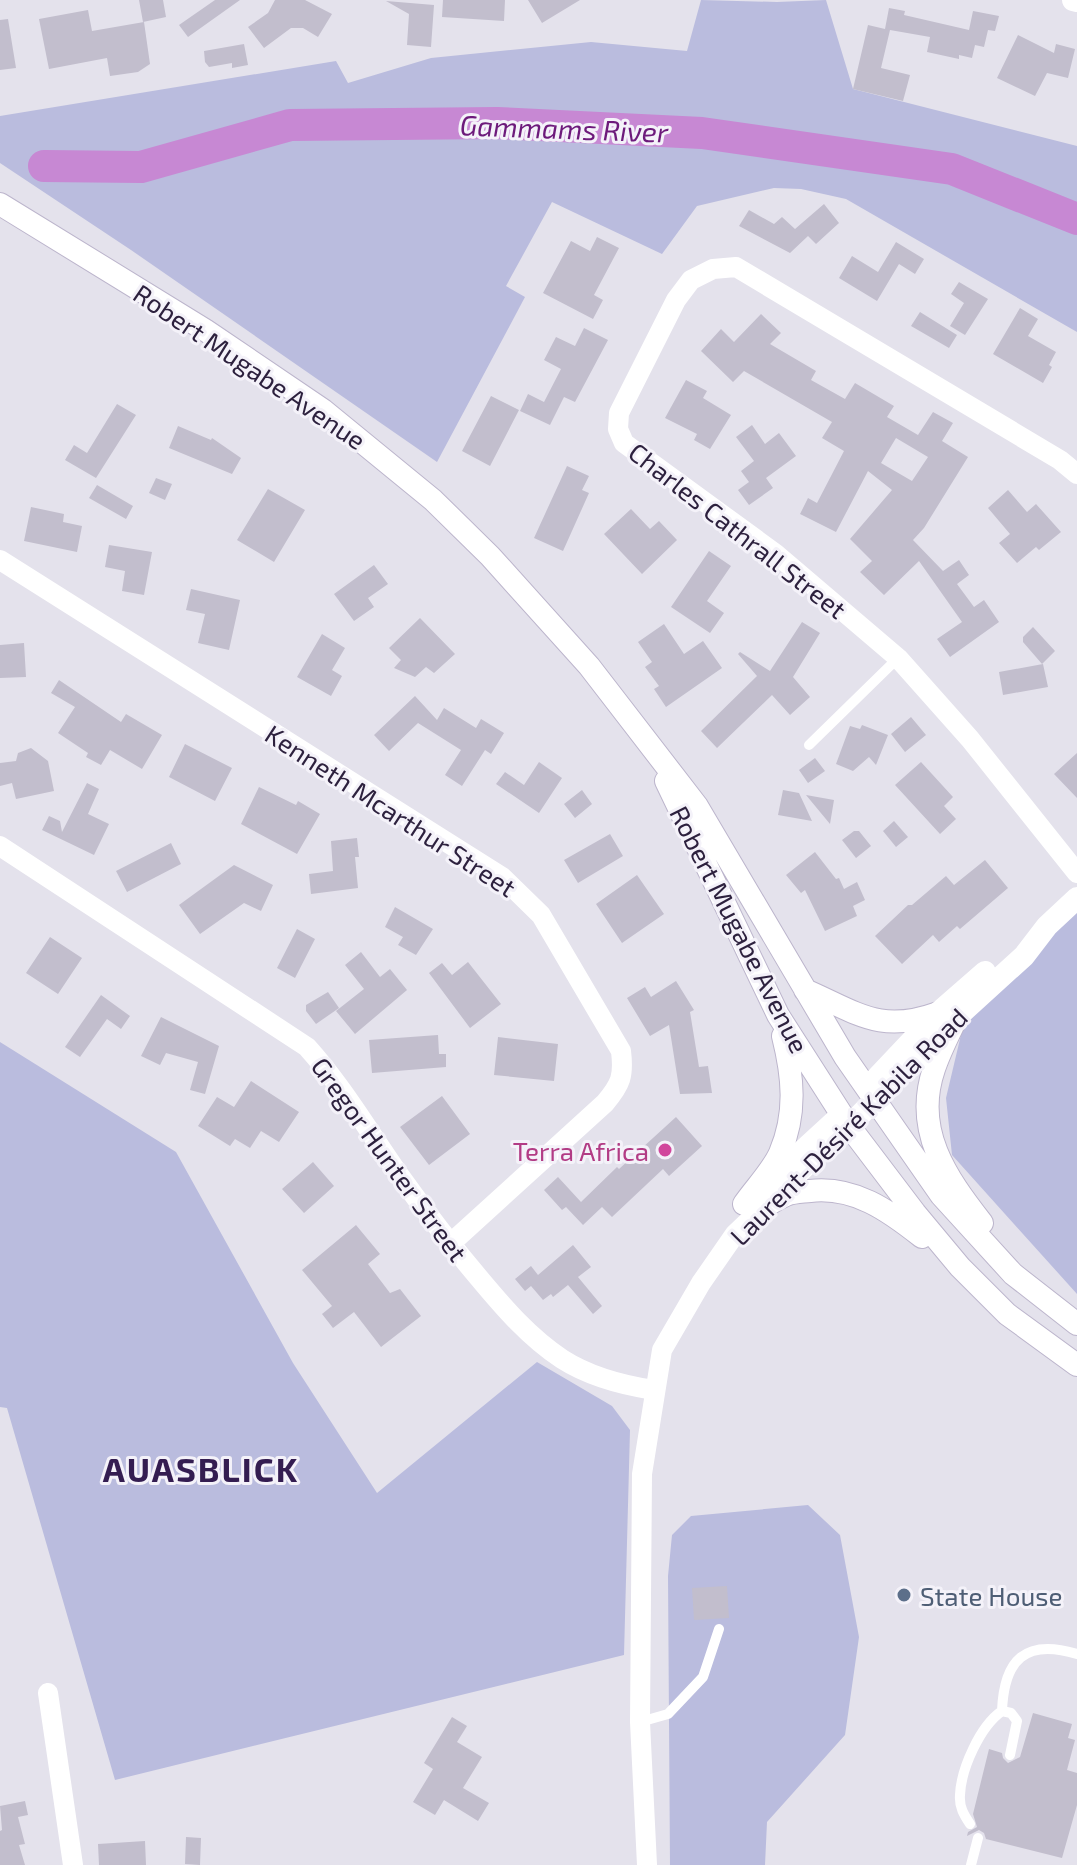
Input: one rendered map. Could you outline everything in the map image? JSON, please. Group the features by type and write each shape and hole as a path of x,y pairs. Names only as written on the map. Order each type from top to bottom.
{"main road":[{"name":"Robert Mugabe Avenue","path":"0,204 205,330 323,410 433,500 490,556 580,654 697,806 870,1096 941,1195 1013,1274 1077,1324"},
{"name":"Robert Mugabe Avenue","path":"640,730 778,1015 845,1120 960,1267 1007,1314 1077,1365"},
{"name":"Laurent-Désiré Kabila Road","path":"845,1120 948,1015 1024,956 1047,926 1077,898"},
{"path":"805,990 879,1022 898,1024 948,1015 929,1091 930,1135 937,1156 974,1213 1044,1300"},
{"path":"748,1209 779,1155 789,1124 793,1098 791,1070 778,1015"},
{"path":"748,1209 788,1194 826,1189 844,1192 863,1198 897,1217 960,1267"}],"street":[{"name":"Charles Cathrall Street","path":"1077,474 1049,453 736,267 713,269 691,280 676,300 619,413 618,429 624,443 776,554 898,658 970,739 1077,873"},
{"name":"Kenneth Mcarthur Street","path":"0,560 502,877 541,915 621,1051 623,1069 619,1086 605,1103 450,1244"},
{"name":"Gregor Hunter Street","path":"0,846 307,1047 334,1077 450,1244 517,1322 562,1359 593,1375 623,1385 654,1390"},
{"name":"Laurent-Désiré Kabila Road","path":"647,1865 640,1722 642,1474 662,1350 748,1209 845,1120"},
{"path":"48,1693 73,1865"}],"lane":[{"path":"809,745 898,658"},
{"path":"640,1722 668,1714 703,1677 719,1629"},
{"path":"1002,1711 1006,1676 1018,1656 1035,1649 1077,1654"},
{"path":"970,1824 962,1812 960,1794 974,1743 991,1718 1002,1711 1011,1713 1017,1721 1010,1755"},
{"path":"971,1865 978,1838"}],"shaded area":[{"path":"701,0 826,0 853,89 1077,146 1077,332 846,199 801,189 774,188 697,206 662,254 552,202 506,286 525,297 437,462 0,163 0,116 336,61 348,83 431,58 591,42 687,51"},
{"path":"1077,898 1077,1294 952,1155 946,1098 964,1022"},
{"path":"0,1042 176,1152 293,1363 377,1493 537,1362 612,1406 630,1430 624,1655 115,1780 7,1408 0,1407"},
{"path":"808,1505 840,1535 859,1637 845,1735 767,1822 765,1865 670,1865 668,1576 672,1535 691,1516"}],"building":[{"path":"139,0 163,0 166,17 143,22"},
{"path":"215,0 240,0 188,37 179,25"},
{"path":"275,0 305,0 332,14 318,37 303,28 291,28 264,48 248,27 268,13"},
{"path":"443,0 505,0 504,21 442,17"},
{"path":"528,0 580,0 542,23"},
{"path":"386,1 434,5 431,47 407,45 409,14"},
{"path":"889,8 905,11 904,15 969,30 973,11 999,16 995,31 988,30 984,47 975,45 972,58 959,55 959,59 927,52 930,37 890,30 881,68 910,75 903,101 853,89 868,25 885,29"},
{"path":"88,10 92,31 144,22 150,64 138,72 110,76 107,58 49,69 39,19"},
{"path":"8,19 16,68 0,70 0,20"},
{"path":"1018,35 1054,53 1056,44 1075,49 1068,78 1047,73 1035,96 997,78"},
{"path":"244,44 248,65 232,68 232,63 209,67 205,62 204,51"},
{"path":"824,204 839,223 816,244 808,236 790,253 739,226 749,210 774,224 782,217 795,229"},
{"path":"597,237 619,248 594,295 603,300 593,319 543,293 571,241 590,251"},
{"path":"896,242 924,259 915,274 899,264 877,301 839,278 852,256 878,272"},
{"path":"959,282 988,299 965,335 950,326 964,303 951,294"},
{"path":"1020,308 1038,319 1028,336 1056,352 1043,383 993,354"},
{"path":"920,312 957,335 949,348 911,326"},
{"path":"761,314 781,333 770,344 816,371 811,380 845,399 855,383 894,406 887,417 918,435 933,412 953,423 942,441 968,457 924,528 913,540 943,571 959,560 969,575 957,584 974,607 984,600 999,622 950,657 937,639 962,622 919,561 884,595 860,572 872,561 850,539 892,490 868,471 836,532 800,514 808,498 817,503 844,451 822,438 832,422 744,371 733,382 701,351 721,329 734,342","holes":["896,438 928,457 912,481 881,463"]},
{"path":"584,328 608,340 575,402 564,397 550,425 520,411 528,394 544,402 561,369 544,360 556,337 575,346"},
{"path":"686,380 707,391 703,398 731,415 710,449 694,440 697,434 665,418"},
{"path":"491,396 519,410 490,466 462,451"},
{"path":"117,404 136,415 96,478 65,460 74,445 87,453"},
{"path":"752,425 765,444 779,433 796,456 766,478 773,488 749,505 738,490 749,482 741,471 754,461 736,437"},
{"path":"178,426 212,438 241,458 232,474 169,448"},
{"path":"567,466 589,476 582,490 589,493 563,551 534,538"},
{"path":"156,478 172,484 165,500 149,493"},
{"path":"97,485 133,506 126,519 89,498"},
{"path":"268,489 305,510 274,562 237,540"},
{"path":"1008,490 1027,512 1036,504 1061,532 1017,563 999,543 1010,534 988,508"},
{"path":"31,507 64,514 63,522 82,526 77,552 24,541"},
{"path":"631,509 650,529 659,521 677,540 642,574 604,534"},
{"path":"109,545 152,552 144,595 122,591 125,571 105,567"},
{"path":"709,551 731,566 707,601 724,613 710,633 671,607"},
{"path":"374,565 388,584 368,598 374,607 354,621 334,594"},
{"path":"191,589 240,600 229,650 198,643 205,614 186,610"},
{"path":"420,618 455,654 434,673 426,667 415,677 394,668 401,660 389,648"},
{"path":"802,622 820,633 793,677 810,697 790,715 772,695 717,748 701,731 757,676 738,654 740,652 770,671"},
{"path":"664,624 684,654 703,641 722,668 666,707 654,689 659,686 645,667 652,662 638,642"},
{"path":"1033,627 1055,651 1042,664 1023,642 1023,637"},
{"path":"322,634 345,648 332,670 342,676 331,696 297,677"},
{"path":"24,643 26,677 0,678 0,645"},
{"path":"1043,664 1048,687 1003,695 999,672"},
{"path":"59,680 121,722 126,714 162,735 142,769 110,750 101,765 86,757 88,753 58,733 75,707 51,693"},
{"path":"415,696 437,720 444,708 476,728 481,719 504,733 491,754 485,750 462,786 445,775 461,750 418,723 389,751 374,735"},
{"path":"911,717 926,735 905,752 891,734"},
{"path":"862,725 888,735 876,765 869,757 853,771 836,764 850,726 860,729"},
{"path":"185,744 232,768 215,801 169,777"},
{"path":"31,748 48,761 54,791 16,799 12,783 0,786 0,763 16,761 18,753"},
{"path":"1077,753 1077,798 1054,774"},
{"path":"815,758 825,771 808,783 799,770"},
{"path":"539,762 562,778 539,813 496,784 505,772 524,785"},
{"path":"921,762 953,797 944,806 956,819 940,834 895,785"},
{"path":"87,783 99,789 88,814 109,824 94,855 42,830 49,816 60,821 62,832"},
{"path":"259,787 296,805 298,801 320,814 297,854 241,824"},
{"path":"582,790 592,804 575,818 564,804"},
{"path":"783,790 799,793 812,821 778,815"},
{"path":"806,795 834,800 830,824"},
{"path":"894,821 908,837 896,847 883,831"},
{"path":"859,831 871,846 856,858 842,840"},
{"path":"610,834 623,856 578,883 564,860"},
{"path":"357,838 358,888 311,894 309,874 333,871 331,841"},
{"path":"171,843 181,864 127,892 116,871"},
{"path":"815,852 836,879 839,878 844,889 857,882 865,900 853,906 857,916 825,931 805,890 801,893 786,875"},
{"path":"985,860 1008,888 960,929 957,926 939,942 933,935 902,964 875,936 946,876 954,885"},
{"path":"234,865 273,885 261,911 244,903 200,934 179,905"},
{"path":"637,875 664,914 622,943 596,904"},
{"path":"395,907 433,929 416,955 398,945 403,937 385,927"},
{"path":"297,929 315,939 295,978 277,968"},
{"path":"50,937 82,958 58,994 26,973"},
{"path":"361,952 380,977 390,969 407,990 355,1034 336,1011 364,989 345,965"},
{"path":"468,962 501,1004 470,1028 429,973 442,963 452,975"},
{"path":"676,981 694,1010 690,1012 699,1067 708,1066 712,1093 680,1094 669,1025 650,1036 627,998 645,987 651,997"},
{"path":"328,992 339,1008 316,1024 306,1011 306,1005"},
{"path":"101,995 130,1016 121,1029 107,1019 80,1057 65,1047"},
{"path":"161,1017 219,1046 205,1094 190,1090 198,1062 166,1053 160,1065 141,1056"},
{"path":"438,1035 439,1054 446,1054 446,1067 372,1073 369,1040"},
{"path":"498,1037 558,1044 554,1081 494,1075"},
{"path":"251,1081 299,1112 279,1142 261,1131 250,1148 235,1139 230,1146 198,1126 217,1097 234,1107"},
{"path":"442,1096 470,1134 429,1165 400,1127"},
{"path":"676,1117 702,1146 669,1176 663,1169 612,1217 602,1207 583,1225 566,1207 562,1210 544,1190 558,1177 581,1202"},
{"path":"313,1162 334,1186 304,1213 282,1189"},
{"path":"356,1225 380,1254 368,1264 390,1293 400,1289 421,1316 381,1347 354,1312 333,1328 322,1314 332,1306 302,1270"},
{"path":"573,1245 591,1267 578,1277 602,1306 593,1314 568,1285 553,1297 551,1294 543,1300 531,1286 525,1291 515,1279 531,1266 538,1275"},
{"path":"727,1586 729,1618 694,1620 692,1588"},
{"path":"1033,1713 1072,1724 1068,1738 1075,1740 1067,1770 1077,1773 1077,1805 1062,1858 986,1839 979,1830 967,1836 977,1827 973,1814 989,1749 1002,1753 1008,1763 1020,1757"},
{"path":"452,1717 467,1726 457,1742 482,1757 463,1788 489,1803 478,1821 444,1800 435,1815 413,1802 433,1769 424,1763"},
{"path":"25,1801 28,1815 18,1817 25,1844 19,1845 25,1865 0,1865 0,1806"},
{"path":"186,1837 201,1838 200,1865 185,1864"},
{"path":"145,1841 146,1865 99,1865 98,1844"}],"waterway":[{"name":"Gammams River","path":"44,166 141,167 290,125 497,123 702,133 952,169 1077,219"}],"place":[{"name":"Terra Africa","path":"665,1150"},
{"name":"State House","path":"904,1595"}],"district":[{"name":"AUASBLICK","path":"201,1468"}]}
